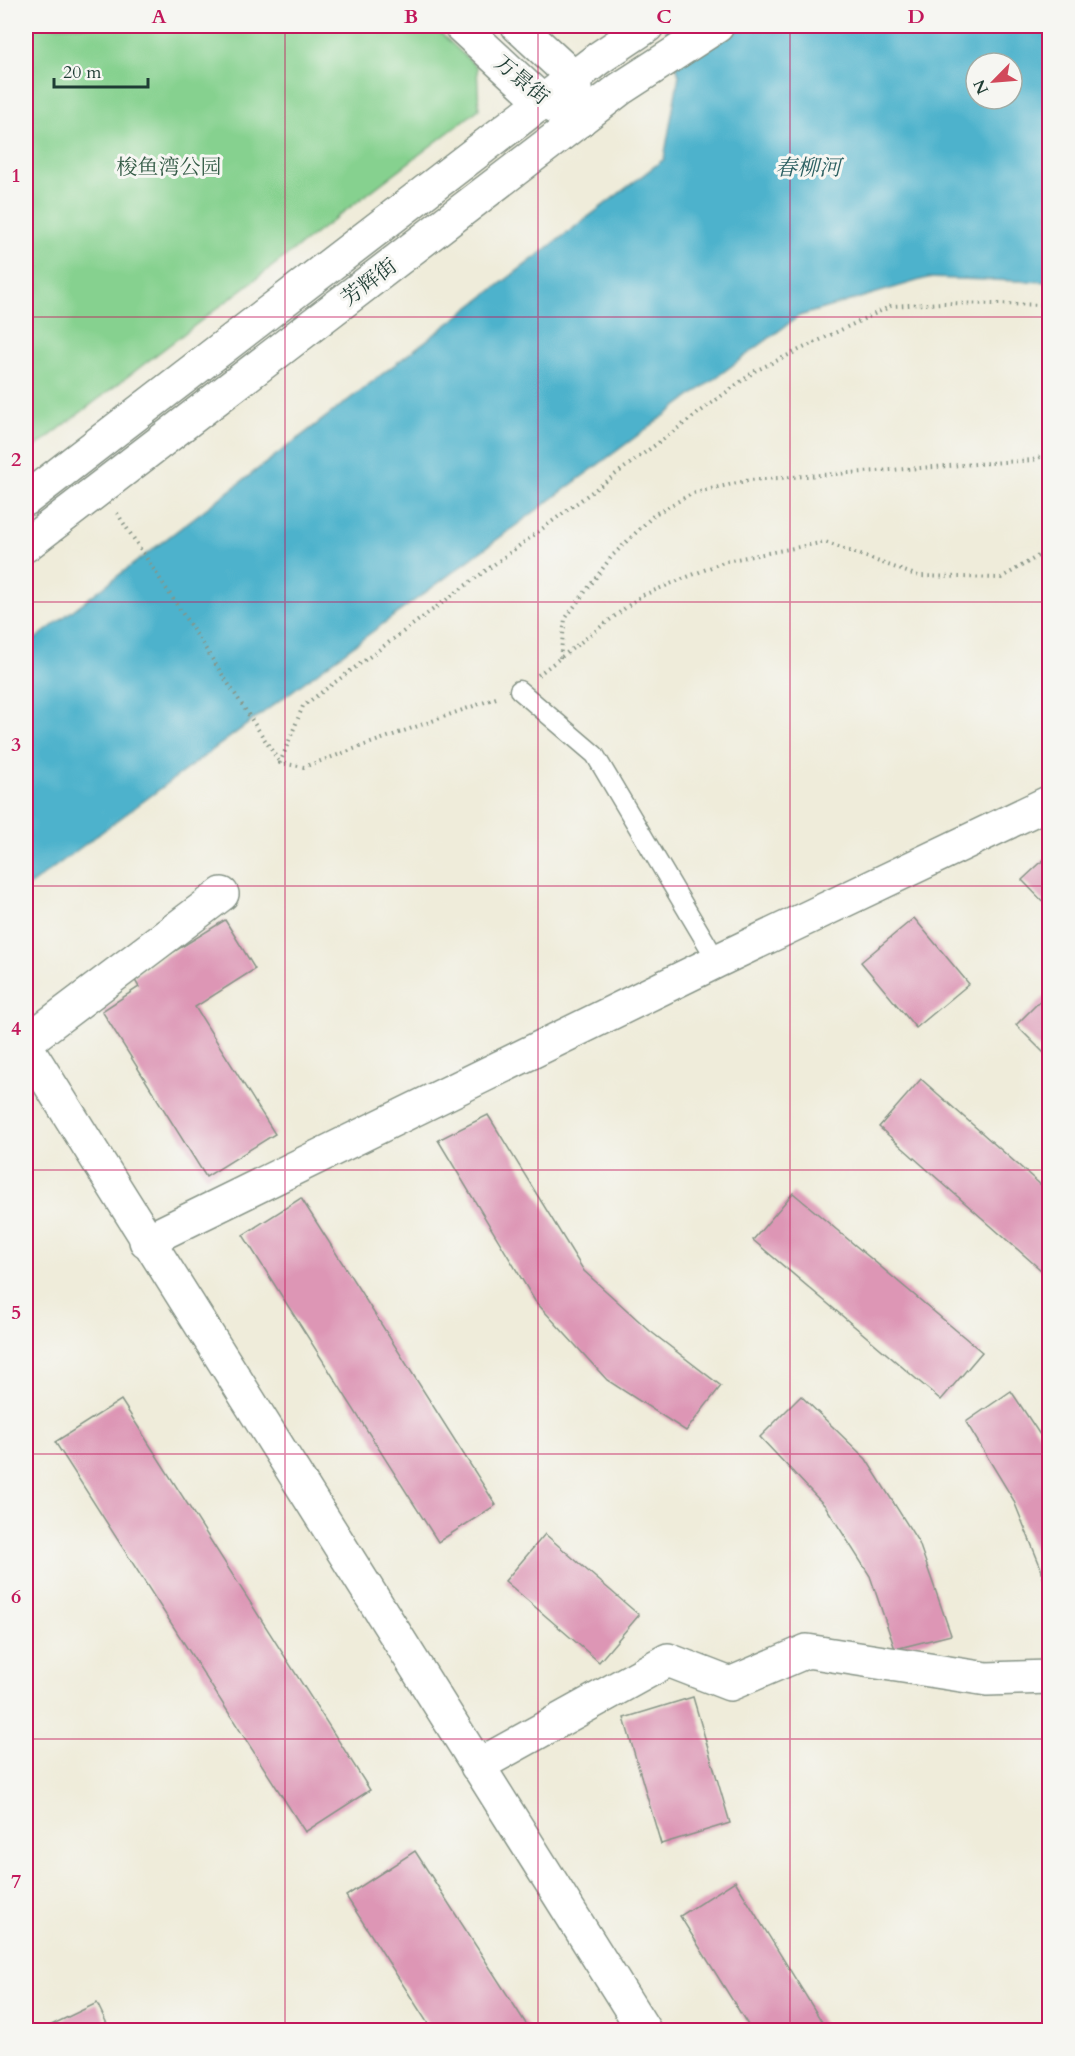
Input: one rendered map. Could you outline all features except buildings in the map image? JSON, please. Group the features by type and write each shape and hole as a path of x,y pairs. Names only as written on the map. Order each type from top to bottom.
{"street":[{"name":"万景街","path":"461,26 542,101 584,117"},
{"name":"万景街","path":"518,26 573,77 584,117"},
{"name":"芳辉街","path":"26,499 573,77 647,26"},
{"name":"芳辉街","path":"26,545 584,117 673,52 717,26"},
{"path":"146,1241 717,961 1050,802"},
{"path":"222,894 26,1044 146,1241 644,2031"},
{"path":"477,1766 668,1660 730,1684 807,1651 987,1679 1050,1677"}],"lane":[{"path":"519,690 595,755 717,961"}],"path":[{"path":"280,763 303,706 755,371 891,306 943,303 1050,305"},
{"path":"560,659 565,619 612,556 655,514 693,493 750,480 1033,460 1050,453"},
{"path":"122,521 280,763 304,767 519,690 641,596 726,561 825,542 918,576 1001,578 1050,549"}],"green space":[{"name":"梭鱼湾公园","path":"26,26 433,26 477,67 479,109 26,454"}],"water":[{"name":"春柳河","path":"665,26 1049,26 1049,282 927,278 799,316 26,888 26,646 664,159 679,75"}]}
